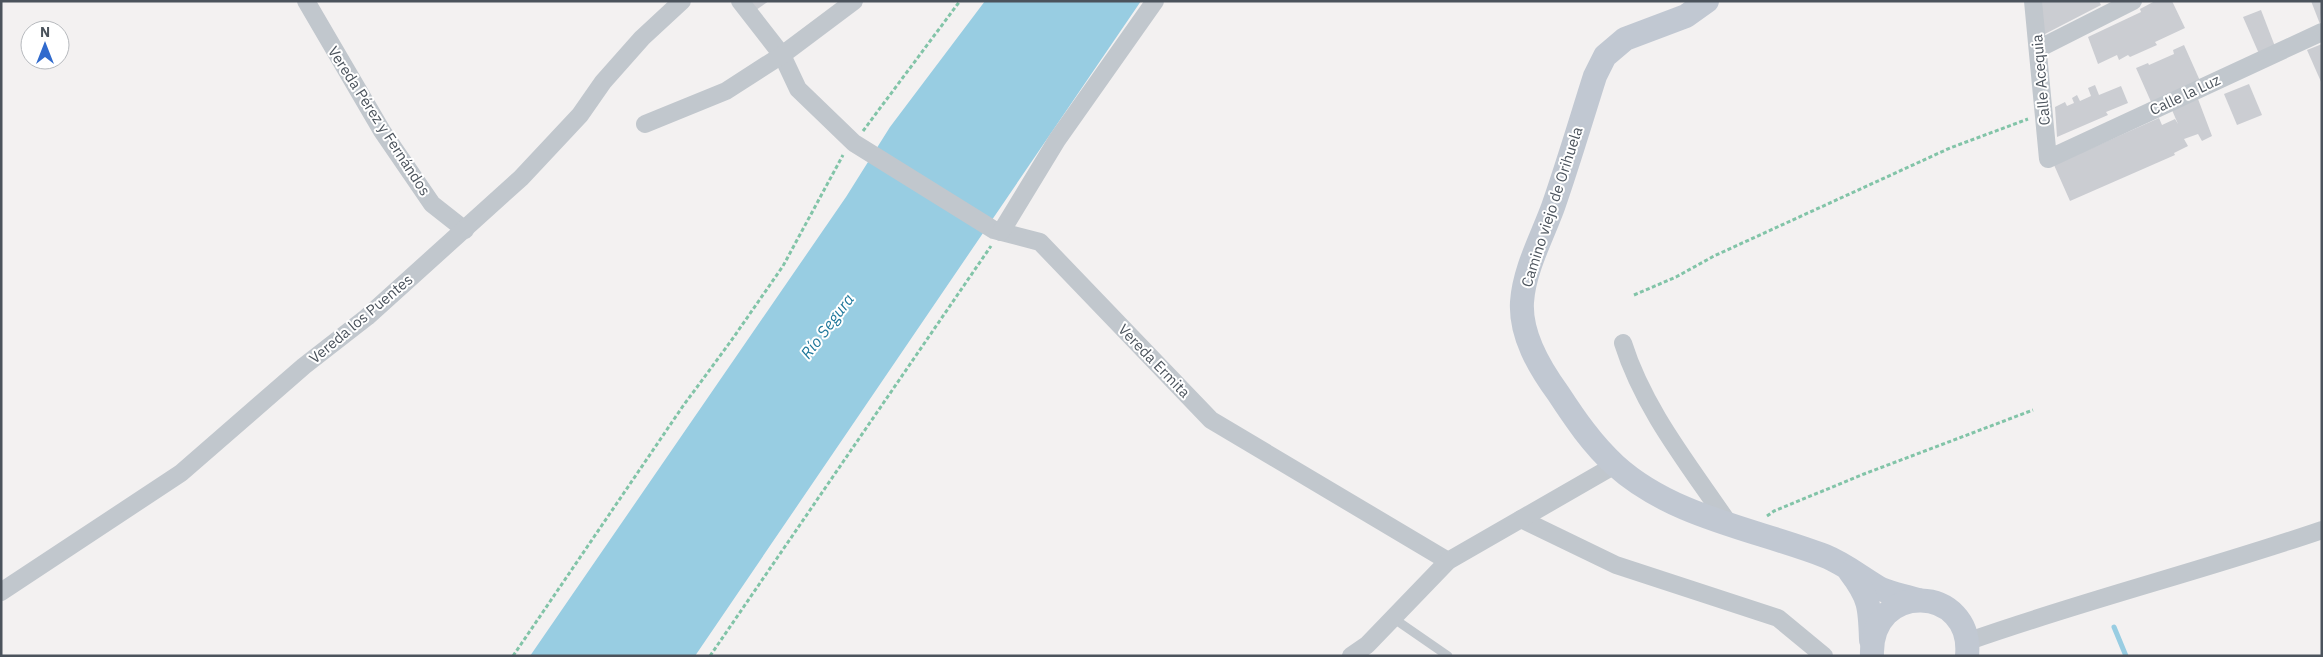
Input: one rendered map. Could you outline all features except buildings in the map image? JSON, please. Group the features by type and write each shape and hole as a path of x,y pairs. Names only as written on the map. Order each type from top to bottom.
{"main road":[{"name":"Camino viejo de Orihuela","path":"1707,1 1686,16 1626,39 1605,56 1595,76 1553,207 1530,269 1522,301 1523,324 1528,343 1552,385 1589,438 1615,465 1646,489 1677,505 1827,557 1847,569 1862,575 1882,590 1943,605 1961,622 1968,648"},
{"name":"Camino viejo de Orihuela","path":"1847,569 1862,589 1870,608 1872,655"},
{"path":"1872,655 1872,637 1877,625 1890,609 1901,603 1918,600"}],"street":[{"name":"Vereda Pérez y Fernándos","path":"306,1 382,132 432,204 465,230"},
{"name":"Vereda los Puentes","path":"1,592 182,473 304,366 368,317 521,178 580,115 603,82 642,38 682,1"},
{"name":"Vereda Ermita","path":"740,1 782,55 798,89 854,144 997,231 1040,242 1211,420 1448,561"},
{"path":"645,124 726,91 782,55 854,1"},
{"path":"997,231 1057,140 1155,1"},
{"name":"Calle Acequia","path":"2033,1 2048,159"},
{"path":"2038,49 2133,1"},
{"name":"Calle la Luz","path":"2048,159 2322,32"},
{"path":"1623,343 1631,370 1647,401 1729,524"},
{"path":"1351,656 1367,645 1448,561 1615,465"},
{"path":"1521,519 1616,565 1778,618 1824,656"},
{"path":"1968,648 2041,616 2263,550 2322,530"}],"lane":[{"path":"1393,618 1448,656"}],"path":[{"path":"513,656 683,406 783,266 845,153 854,144 960,1"},
{"path":"1634,295 1676,277 1714,256 1950,148 2044,114"},
{"path":"710,656 997,231"},
{"path":"1756,533 1762,520 1774,511 1864,474 2033,410"}],"water":[{"name":"Río Segura","path":"985,1 1141,1 695,656 530,656 846,197 890,127"}],"waterway":[{"path":"2114,627 2126,656"}]}
